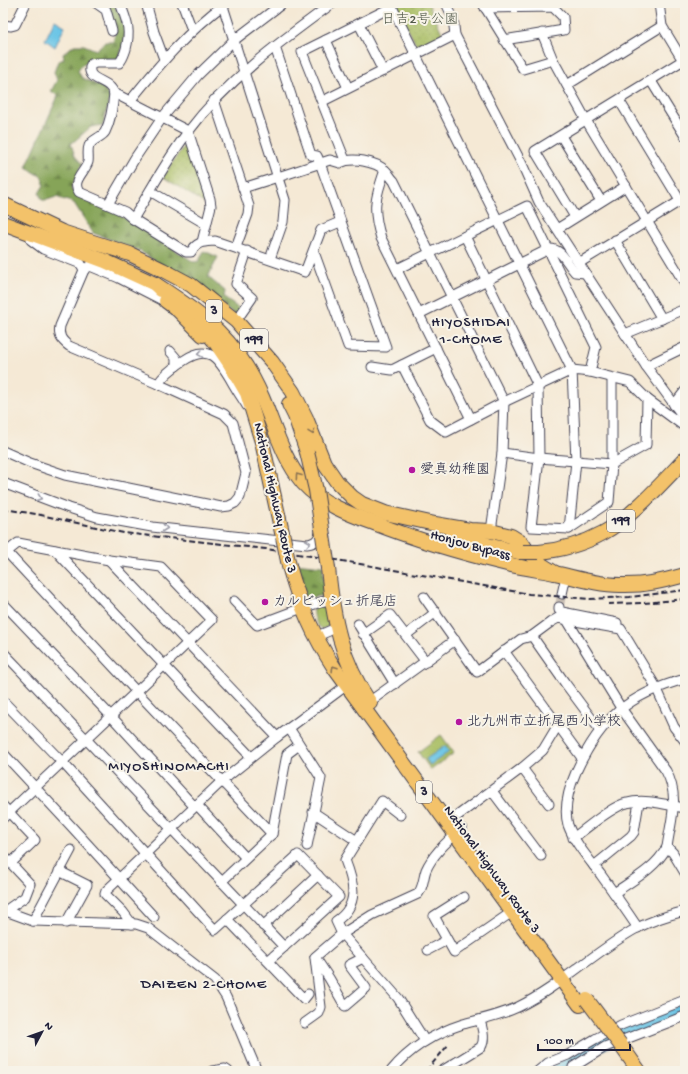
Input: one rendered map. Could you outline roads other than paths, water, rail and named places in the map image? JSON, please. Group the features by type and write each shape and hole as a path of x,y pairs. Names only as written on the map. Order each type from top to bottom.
{"highway":[{"path":"3,204 62,232"},
{"name":"National Highway Route 3","path":"3,212 62,232 126,259 187,290 216,312 235,329 264,365 286,398 295,416 307,452 316,490 336,628 348,664 351,683 369,702 457,828 512,912 565,977"},
{"name":"National Highway Route 3","path":"3,223 105,261 155,284 196,319 229,362 247,393 262,442 290,566 302,608 315,636 584,1002 616,1047 629,1071"},
{"path":"3,232 31,240 119,275 140,285 174,307 206,332 225,343 248,380 287,457"},
{"name":"199","path":"62,232 130,254 163,270 190,285 236,321 272,362 293,392 306,418 324,463 337,482 352,497 362,504 385,513 454,527 491,531 515,537 541,562 589,582 619,586 659,582 685,574"},
{"name":"199","path":"155,284 193,309 209,322 221,333 235,350 253,377 291,466 304,483 327,502 345,512 411,537 507,564 541,562"},
{"path":"174,307 209,341 235,379 250,411 261,443 269,477"},
{"name":"Honjou Bypass","path":"385,513 541,562 564,548 604,533 654,491 685,459"},
{"name":"Honjou Bypass","path":"327,502 347,511 488,553 515,559 541,562 592,547 609,538 632,522 685,472"},
{"name":"National Highway Route 3","path":"616,1047 639,1071"}],"street":[{"path":"3,25 15,25 26,3"},
{"path":"96,3 106,10 112,31"},
{"path":"120,3 129,29 129,38 122,60 119,64 91,64 90,73 94,78 110,87 114,93 188,131 212,206 202,242"},
{"path":"146,3 154,32 164,59"},
{"path":"182,3 192,30"},
{"path":"108,204 135,158 162,118 198,75 233,41 283,3"},
{"path":"446,3 453,18 456,35 522,164 539,202 646,366 685,419"},
{"path":"575,217 536,151 684,61 662,26 659,3"},
{"path":"130,101 164,59 192,30 223,4 233,41 286,200 283,222 270,259"},
{"path":"133,219 188,131 214,100 244,72 328,4"},
{"path":"484,5 553,7 563,17 564,30 504,40"},
{"path":"484,5 523,69 553,60"},
{"path":"345,160 323,101 302,52 392,6 518,264 572,370 576,461 569,528"},
{"path":"359,24 383,71"},
{"path":"566,85 662,26"},
{"path":"542,33 553,60 566,85 685,284"},
{"path":"323,101 456,35"},
{"path":"326,40 348,88"},
{"path":"275,47 311,155 317,156 320,163 386,347 348,346 314,252"},
{"path":"651,81 685,136"},
{"path":"114,93 113,109 104,133 93,141 88,147 88,161 76,184 79,192 125,212 133,219 186,252 191,252 194,246 202,242 216,241 305,272 314,252 321,230 340,222"},
{"path":"214,100 249,206 248,214 236,247"},
{"path":"619,100 682,199 685,209"},
{"path":"561,136 602,201"},
{"path":"243,188 330,160 340,163 345,160 368,162 385,170 394,181 504,402 502,453 491,531"},
{"path":"385,170 379,187 375,210 381,238 471,419"},
{"path":"557,229 626,186"},
{"path":"150,191 206,224"},
{"path":"579,263 682,199"},
{"path":"396,269 527,206 596,347 590,372"},
{"path":"465,236 485,280 538,386 539,458 531,527 569,528 609,502 612,464 612,378"},
{"path":"31,240 43,249 81,264 84,270"},
{"path":"615,240 662,319"},
{"path":"419,314 549,249 554,249 560,253 567,264 575,272 585,273"},
{"path":"236,321 252,298 236,284 246,251"},
{"path":"3,451 46,469 77,478 221,507 229,506 235,503 240,497 246,473 232,423 224,414 69,346 60,337 60,326 84,270 90,266 119,278 174,307"},
{"path":"625,334 685,309"},
{"path":"646,366 685,347"},
{"path":"372,367 392,370 436,348"},
{"path":"170,351 176,358 176,366"},
{"path":"158,384 163,377 192,355 205,352 212,354 223,366 250,411"},
{"path":"402,365 430,420 446,432 504,402 572,370 590,372 630,382 647,399 685,427"},
{"path":"674,405 685,392"},
{"path":"502,453 539,458 612,464 646,445 647,399"},
{"path":"3,483 24,492 97,517 152,527 303,544 312,543 318,538 327,502"},
{"path":"11,863 35,840 5,812 35,787 110,715 136,691 163,665 212,620 161,566 109,560 18,543 4,552 136,691 222,781 272,834"},
{"path":"55,550 251,757"},
{"path":"109,560 277,737"},
{"path":"541,562 562,594"},
{"path":"424,597 477,672 521,639 532,636 558,618 621,629"},
{"path":"234,601 257,625 331,599"},
{"path":"3,603 110,715 192,804 197,805 246,858"},
{"path":"559,607 559,610 562,612 617,622 656,688 674,727 685,741"},
{"path":"406,635 436,612"},
{"path":"363,634 390,615 426,662"},
{"path":"567,620 621,708 672,781 674,806 667,847 663,855 654,864 614,893"},
{"path":"358,624 395,684"},
{"path":"315,636 336,628"},
{"path":"532,636 565,684 600,730"},
{"path":"369,702 455,640"},
{"path":"504,651 582,758"},
{"path":"3,652 284,947"},
{"path":"638,928 573,838 566,811 567,796 582,758 600,730 621,708 639,696 656,688 685,679"},
{"path":"132,924 124,912 105,894 106,891 222,781 277,737 351,683"},
{"path":"3,701 215,930 298,854 339,897 268,961"},
{"path":"315,957 342,934 372,915 418,894 422,888 426,871 431,860 457,828 492,791 543,750 558,725"},
{"path":"290,728 321,778 307,846"},
{"path":"221,882 272,834 287,754 300,746"},
{"path":"3,753 154,917"},
{"path":"522,768 549,804"},
{"path":"492,791 541,856"},
{"path":"400,815 382,801 345,860 353,882 351,903 344,915 336,920 342,934 398,998 424,1041"},
{"path":"573,838 616,807 627,802 647,802 685,808"},
{"path":"594,866 632,836 639,802"},
{"path":"313,812 357,841"},
{"path":"667,847 673,853 685,873"},
{"path":"33,921 71,850"},
{"path":"3,855 30,884 25,897 4,910"},
{"path":"59,872 87,885 66,923"},
{"path":"263,926 318,875"},
{"path":"464,897 434,916 454,952 512,912"},
{"path":"4,910 33,921 136,924 148,928 216,980 226,997 257,1071"},
{"path":"391,1071 412,1050 424,1041 450,1029 499,1015 518,1007 544,992 584,963 638,928 685,911"},
{"path":"227,919 304,999 308,994"},
{"path":"428,950 447,940"},
{"path":"315,957 345,1006 366,988 349,966 362,958"},
{"path":"305,1023 318,1013 321,1007 315,957"},
{"path":"538,1071 548,1063 568,1055 621,1025 685,1000"},
{"path":"573,1067 605,1047 685,1016"},
{"path":"442,1071 481,1047 484,1042 484,1035 480,1020"},
{"path":"212,1071 224,1069 228,1071"}],"water":[{"path":"55,20 65,26 55,47 45,40"},
{"path":"445,746 449,752 430,765 426,759"},
{"path":"685,1003 685,1013 556,1071 543,1071 620,1028"}],"tunnel":[{"path":"559,607 562,594"}],"railway":[{"path":"3,509 36,514 124,533 266,549 529,594 590,599 630,597 685,590"},
{"path":"608,604 644,603 685,599"},
{"path":"426,1071 449,1044"}],"place":[{"name":"愛真幼稚園","path":"412,470"},
{"name":"カルビッシュ折尾店","path":"265,602"},
{"name":"北九州市立折尾西小学校","path":"459,722"}],"district":[{"name":"HIYOSHIDAI 1-CHOME","path":"471,332"},
{"name":"MIYOSHINOMACHI","path":"169,767"},
{"name":"DAIZEN 2-CHOME","path":"204,985"}],"park label":[{"name":"日吉2号公園","path":"420,20"}]}
